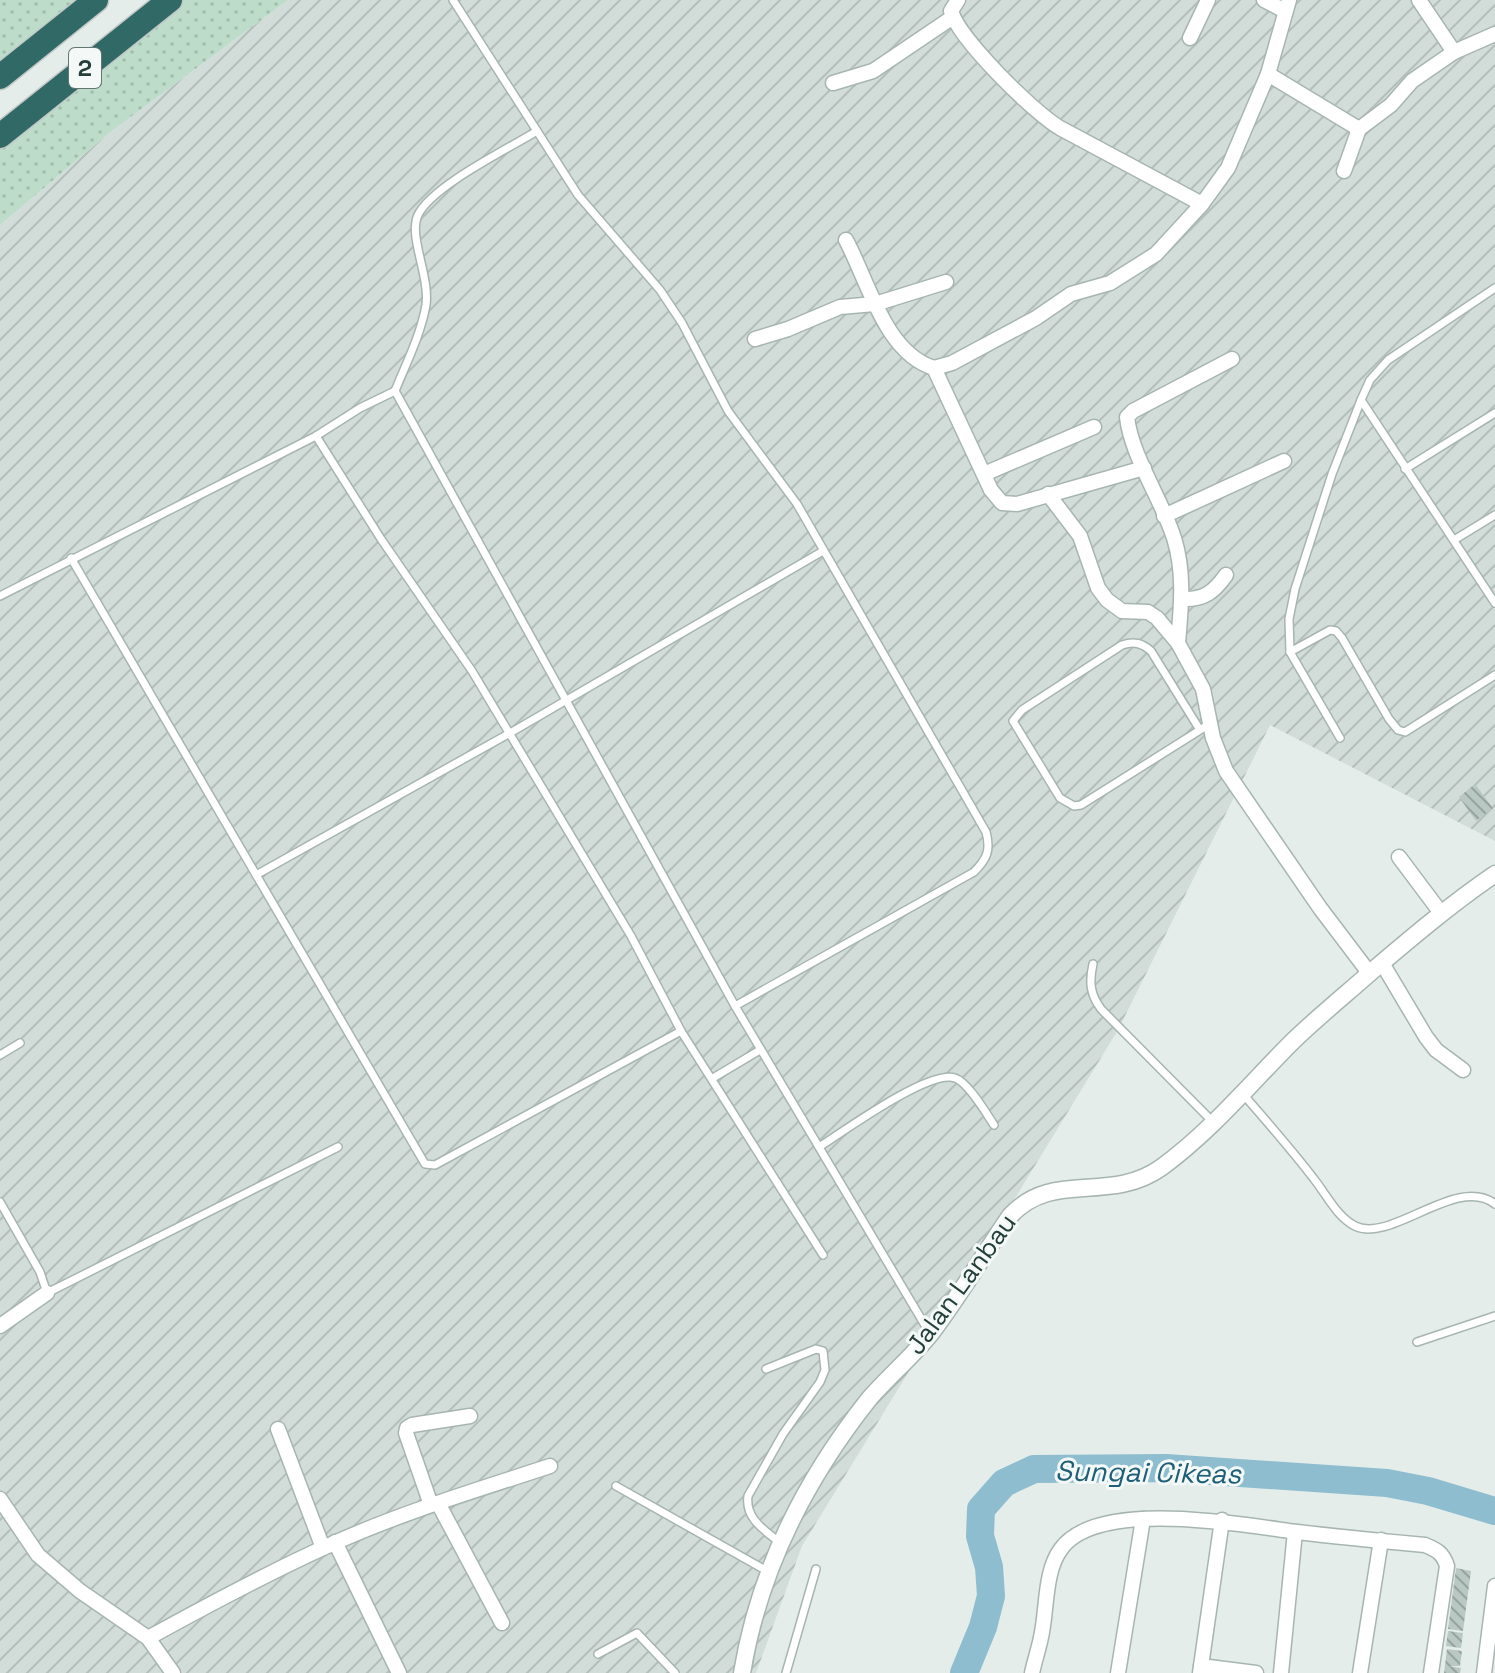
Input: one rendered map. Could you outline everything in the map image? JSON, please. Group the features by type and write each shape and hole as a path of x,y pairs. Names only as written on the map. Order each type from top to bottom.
{"highway":[{"name":"2","path":"0,77 96,0"},
{"name":"2","path":"0,136 170,0"}],"street":[{"path":"958,0 951,11 969,41 1047,121 1202,204"},
{"path":"1190,38 1208,0"},
{"path":"934,368 952,363 1036,318 1071,294 1110,283 1133,270 1156,254 1202,204 1228,168 1268,74 1287,6 1264,0"},
{"path":"1419,0 1454,52"},
{"path":"833,83 873,71 953,17"},
{"path":"1344,171 1359,129 1391,105 1412,81 1454,52 1495,34"},
{"path":"1268,74 1359,129"},
{"path":"846,240 875,304 897,343 914,358 934,368 998,499 1008,506 1144,468"},
{"path":"755,339 840,307 875,304 946,282"},
{"path":"1178,643 1182,577 1174,539 1126,420 1129,413 1232,359"},
{"path":"984,474 1094,427"},
{"path":"1164,516 1284,461"},
{"path":"1048,494 1080,536 1098,588 1107,600 1122,611 1148,612 1178,643 1203,689 1205,726 1245,801 1436,1050 1463,1070"},
{"path":"1182,599 1208,595 1216,590 1226,575"},
{"path":"1399,857 1441,913"},
{"name":"Jalan Lanbau","path":"742,1673 746,1646 767,1571 779,1542 824,1463 870,1398 930,1334 1022,1203 1039,1194 1106,1188 1137,1181 1157,1171 1184,1151 1294,1040 1376,968 1441,913 1493,880"},
{"path":"0,1326 47,1293"},
{"path":"470,1416 412,1425 406,1433 434,1504 502,1623"},
{"path":"278,1429 329,1545 399,1673"},
{"path":"148,1638 252,1581 329,1545 434,1504 550,1466"},
{"path":"0,1499 18,1529 50,1568 148,1638 173,1673"},
{"path":"1118,1673 1143,1519"},
{"path":"1032,1673 1054,1561 1062,1547 1088,1530 1143,1519 1222,1520 1295,1532 1425,1545 1437,1550 1447,1566 1431,1673"},
{"path":"1222,1520 1200,1669 1256,1673"},
{"path":"1281,1673 1295,1532"},
{"path":"1360,1673 1381,1540"},
{"path":"1484,1673 1495,1586"}],"lane":[{"path":"453,0 591,213 671,305 728,411 797,504 986,832 989,844 987,856 974,872 735,1006"},
{"path":"0,596 316,436 360,408 395,391 426,305 425,273 415,237 419,213 440,190 537,131"},
{"path":"1340,738 1290,652 1289,619 1295,589 1332,474 1370,380 1388,360 1495,288"},
{"path":"395,391 735,1006 930,1334"},
{"path":"1361,400 1495,603"},
{"path":"1405,469 1495,413"},
{"path":"316,436 381,539 449,635 510,733 631,936 681,1031 823,1255"},
{"path":"1454,540 1495,515"},
{"path":"256,875 510,733 823,551"},
{"path":"71,558 423,1162 435,1165 681,1031"},
{"path":"1290,652 1330,630 1336,631 1389,719 1398,730 1405,732 1495,675"},
{"path":"1139,643 1151,651 1205,726 1081,805 1074,806 1060,798 1013,721 1022,710 1122,645 1139,643"},
{"path":"1093,964 1090,986 1094,1000 1214,1123"},
{"path":"0,1055 20,1043"},
{"path":"713,1078 760,1050"},
{"path":"819,1147 900,1095 943,1076 962,1081 994,1125"},
{"path":"1243,1094 1340,1213 1357,1227 1375,1228 1461,1197 1479,1195 1495,1204"},
{"path":"0,1202 40,1272 47,1293 338,1147"},
{"path":"1417,1342 1495,1316"},
{"path":"766,1369 816,1349 823,1351 825,1359 825,1370 813,1394 783,1434 748,1496 749,1514 779,1542"},
{"path":"616,1486 767,1571"},
{"path":"786,1673 816,1569"},
{"path":"598,1654 637,1633 675,1673"}],"shaded area":[{"path":"288,0 1495,0 1495,841 1270,725 1118,1030 802,1546 756,1673 0,1673 0,225 109,133"}],"green space":[{"path":"0,0 96,0 0,77"},
{"path":"170,0 288,0 109,133 0,225 0,136"}],"building":[{"path":"1475,784 1493,808 1476,821 1459,797"},
{"path":"1456,1568 1471,1571 1463,1631 1448,1629"},
{"path":"1448,1631 1463,1633 1461,1648 1446,1646"},
{"path":"1447,1649 1462,1651 1460,1666 1449,1666 1461,1668 1460,1673 1444,1673"}],"waterway":[{"name":"Sungai Cikeas","path":"964,1673 983,1627 991,1596 989,1567 980,1536 981,1509 1004,1483 1034,1469 1166,1468 1387,1483 1428,1491 1495,1511"}]}
